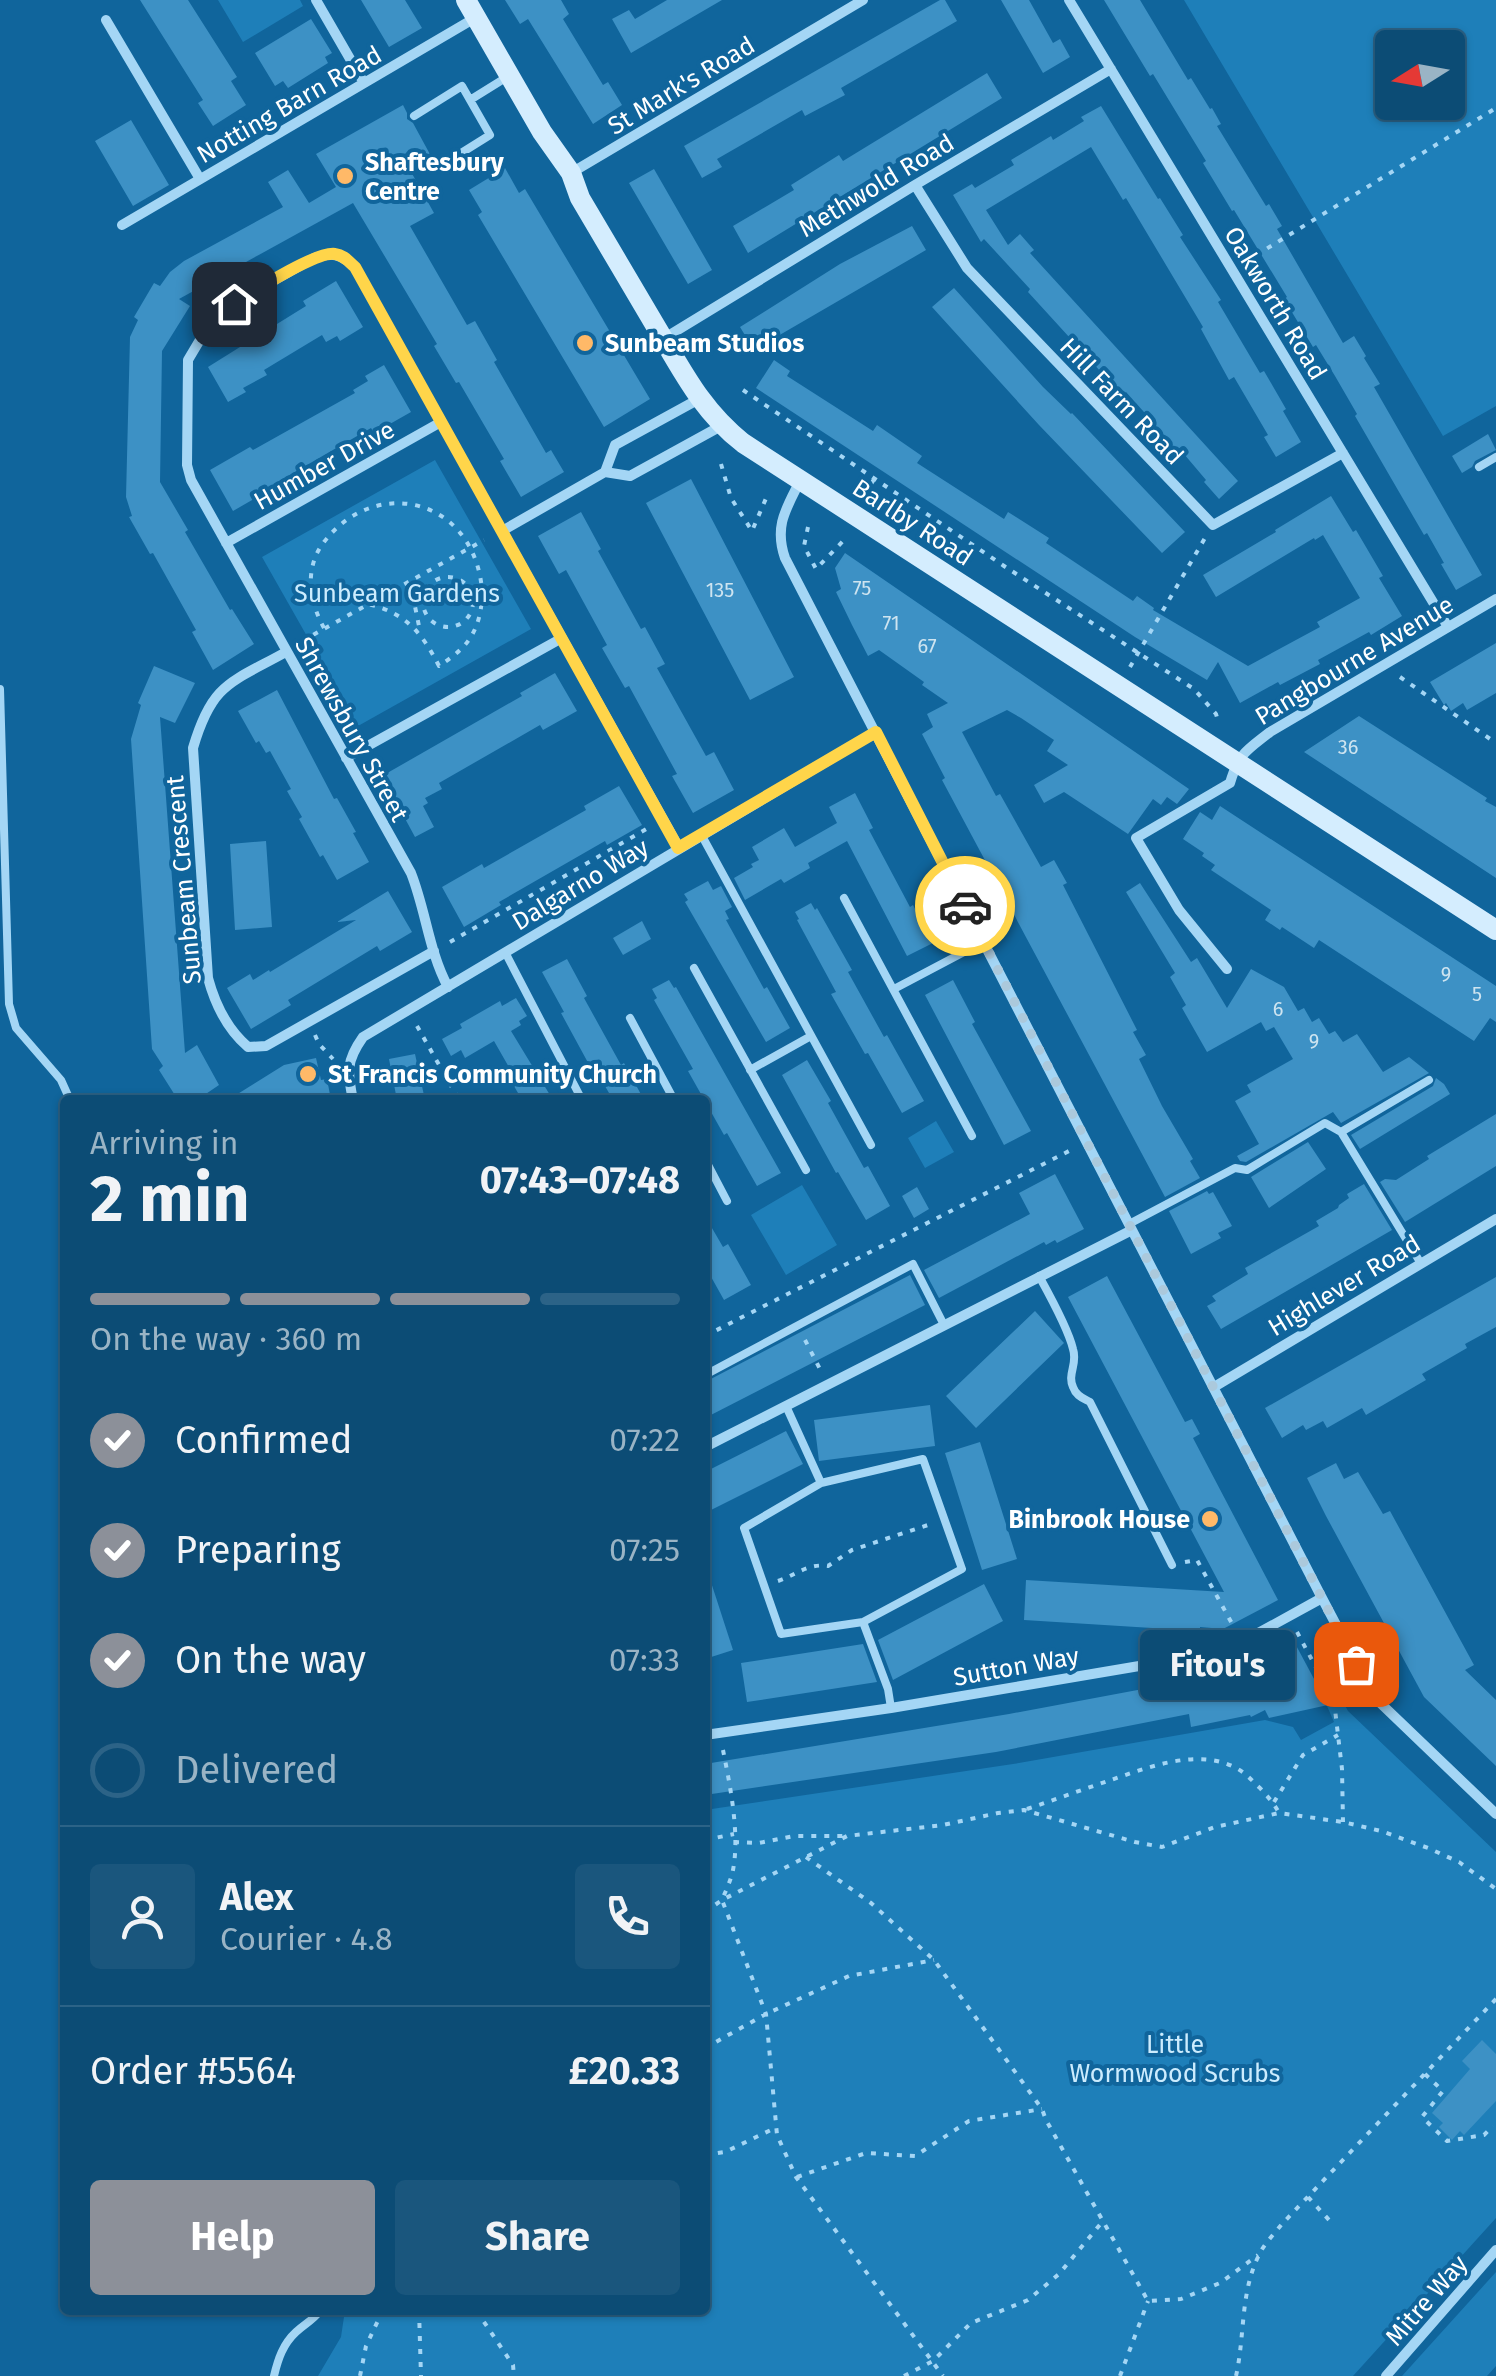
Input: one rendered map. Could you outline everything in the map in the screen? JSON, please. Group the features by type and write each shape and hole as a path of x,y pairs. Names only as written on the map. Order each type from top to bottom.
{"street":[{"path":"316,0 364,83"},
{"name":"St Mark's Road","path":"571,173 863,0"},
{"name":"Oakworth Road","path":"1069,0 1448,627"},
{"name":"Notting Barn Road","path":"122,225 364,83 471,9"},
{"name":"Barlby Road","path":"471,9 542,132 571,173 580,198 699,399 721,426 1496,930"},
{"path":"106,20 200,179"},
{"name":"Methwold Road","path":"664,339 1110,69"},
{"name":"Hill Farm Road","path":"915,185 967,268 1213,525"},
{"name":"Shrewsbury Street","path":"448,987 434,962 437,948 411,874 191,480 187,465 188,360 220,311 314,258 331,253 355,267 678,848"},
{"path":"605,472 615,445 699,399"},
{"name":"Humber Drive","path":"226,543 442,422"},
{"path":"502,531 605,472 630,476 721,426"},
{"path":"1213,525 1343,453"},
{"path":"800,480 779,529 785,558 1322,1598 1374,1697 1496,1814"},
{"name":"Pangbourne Avenue","path":"1227,969 1178,910 1136,838 1230,784 1236,761 1270,732 1496,598"},
{"path":"346,758 562,638"},
{"name":"Sunbeam Crescent","path":"286,652 226,685 214,697 193,748 208,978 218,1008 238,1039 248,1046 266,1046 437,948"},
{"name":"Dalgarno Way","path":"347,1073 362,1037 876,732"},
{"path":"347,1073 351,1095"},
{"name":"Highlever Road","path":"1214,1387 1496,1219"},
{"path":"710,1440 786,1406 1130,1227"},
{"name":"Sutton Way","path":"710,1734 891,1708 1216,1652 1322,1598"},
{"name":"Mitre Way","path":"1386,2376 1496,2250"}],"lane":[{"path":"470,100 510,75"},
{"path":"414,116 462,86 490,135 442,164"},
{"path":"1479,467 1496,457"},
{"path":"0,689 8,1004 16,1028 61,1080 68,1095"},
{"path":"702,836 871,1145"},
{"path":"844,898 972,1136"},
{"path":"894,989 984,942"},
{"path":"505,952 579,1095"},
{"path":"694,968 806,1170"},
{"path":"630,1018 671,1095"},
{"path":"750,1070 811,1036"},
{"path":"1341,1132 1430,1080"},
{"path":"1130,1227 1235,1168 1247,1170 1325,1123 1341,1132 1420,1262"},
{"path":"710,1169 727,1201"},
{"path":"710,1371 913,1264 944,1325"},
{"path":"1040,1276 1074,1350 1071,1384 1077,1394 1090,1402 1172,1565"},
{"path":"786,1406 821,1484"},
{"path":"924,1459 944,1520 962,1568 863,1622 780,1634 744,1528 821,1484 924,1459"},
{"path":"863,1622 888,1689 891,1708"},
{"path":"274,2376 279,2354 295,2332 317,2315"}],"path":[{"path":"1232,269 1496,108"},
{"path":"742,390 1194,689 1216,714 1219,724"},
{"path":"721,464 731,498 752,532 767,496"},
{"path":"864,494 875,478"},
{"path":"324,628 311,602 316,552 356,512 389,502 433,511 454,526 471,547 483,590 480,617 460,651 439,666 421,636 401,616 388,608 368,604"},
{"path":"340,512 346,519"},
{"path":"1130,667 1213,525"},
{"path":"808,527 804,546 816,568 845,539"},
{"path":"302,641 484,540"},
{"path":"998,575 1004,566"},
{"path":"438,579 458,579 472,594 473,603 463,622 442,627 425,613 424,592 438,579"},
{"path":"410,580 421,636"},
{"path":"414,603 423,602"},
{"path":"473,603 481,604"},
{"path":"1384,664 1496,744"},
{"path":"437,948 662,820"},
{"path":"408,1010 456,1095"},
{"path":"309,1022 319,1044 347,1073"},
{"path":"710,1333 1086,1142"},
{"path":"798,1326 828,1384"},
{"path":"764,1585 807,1567 828,1566 852,1550 944,1520"},
{"path":"1172,1565 1197,1560 1242,1642"},
{"path":"1294,1624 1334,1701 1343,1822"},
{"path":"720,1733 734,1834 733,1870 722,1900 766,2014 778,2135 796,2177 943,2376"},
{"path":"1274,1803 1302,1755 1338,1735"},
{"path":"734,1842 759,1844 794,1836 847,1836 943,1825 1024,1810 1151,1767 1194,1760 1234,1766 1279,1812"},
{"path":"1024,1810 1162,1847 1215,1827 1279,1812 1343,1822 1428,1848 1459,1862 1496,1889"},
{"path":"710,1839 734,1834"},
{"path":"710,1908 847,1836"},
{"path":"804,1856 871,1903 934,1960 1042,2108 1148,2301"},
{"path":"1490,1884 1496,1878"},
{"path":"710,2045 849,1976 934,1960"},
{"path":"1148,2301 1181,2299 1220,2283 1258,2255 1282,2224 1496,1998"},
{"path":"1424,2074 1442,2090 1422,2117 1447,2141 1484,2135 1493,2126"},
{"path":"796,2177 866,2152 915,2156 969,2121 1042,2108"},
{"path":"710,2154 725,2152 777,2127"},
{"path":"1308,2196 1329,2220"},
{"path":"904,2376 933,2361 971,2323 1028,2300 1059,2274 1103,2222"},
{"path":"1236,2376 1243,2306 1258,2255"},
{"path":"1120,2376 1148,2301"},
{"path":"360,2376 366,2346 381,2315"},
{"path":"419,2315 420,2376"},
{"path":"481,2315 513,2365 514,2376"}],"green space":[{"path":"218,0 300,0 303,6 243,42"},
{"path":"1184,0 1496,0 1496,406 1443,436"},
{"name":"Sunbeam Gardens","path":"435,460 531,629 358,726 262,557"},
{"path":"936,1121 954,1152 925,1168 908,1138"},
{"path":"802,1185 837,1245 786,1275 751,1215"},
{"name":"Little Wormwood Scrubs","path":"1341,1698 1348,1711 1496,1852 1496,2218 1353,2376 318,2376 341,2337 344,2315 710,2315 710,1809 1013,1764 1265,1720 1293,1727 1301,1740 1334,1722 1327,1706"},
{"path":"1496,2272 1496,2366 1487,2376 1402,2376"}],"building":[{"path":"140,0 188,0 237,77 231,81 246,105 213,126 198,103 203,100"},
{"path":"361,0 405,0 422,28 389,47"},
{"path":"505,0 561,0 569,14 563,19 603,85 608,82 622,105 593,124 528,19 520,24"},
{"path":"667,0 722,0 631,53 612,19 629,10 635,19"},
{"path":"945,0 957,21 841,88 845,95 805,116 802,110 717,159 722,167 702,178 684,146"},
{"path":"1001,0 1029,0 1053,43 1060,39 1070,57 1043,73"},
{"path":"1104,0 1140,0 1188,80 1191,78 1212,108 1221,124 1217,126 1282,226 1277,229 1343,343 1354,336 1366,356 1380,384 1374,387 1482,575 1456,590 1335,376 1316,345 1313,347 1284,299 1287,297 1203,163 1206,161"},
{"path":"311,19 332,53 325,57 328,63 288,88 283,81 275,86 255,53"},
{"path":"987,73 1002,98 748,253 733,226 794,190 791,185 839,155 843,161"},
{"path":"403,105 407,119 432,158 410,170 434,213 410,226 467,325 475,321 546,453 551,450 564,472 521,497 500,461 504,459 353,203 179,299 190,306 162,351 160,482 230,610 254,644 213,670 192,632 196,630 129,517 132,516 126,497 130,337 138,320 134,317 154,283 160,286 184,261 283,207 268,182 288,170 309,203 336,187 316,154"},
{"path":"1101,106 1183,235 1180,237 1221,300 1218,302 1260,373 1264,371 1301,442 1276,457 1264,437 1268,435 1234,377 1229,380 1203,327 1091,147 986,210 1008,245 1020,234 1034,250 1030,253 1238,481 1219,499 1184,454 1180,457 1126,392 1122,395 984,239 981,242 953,195 972,184 975,188 1014,165 1011,160 1051,136 1053,140"},
{"path":"131,120 169,185 133,206 95,141"},
{"name":"Sunbeam Studios","path":"505,168 519,193 525,189 650,399 604,427 478,215 482,212 469,190"},
{"path":"654,169 712,270 688,284 629,183"},
{"path":"912,226 926,250 754,350 740,327 840,264"},
{"path":"336,281 363,327 340,341 337,336 326,342 322,335 264,370 267,375 228,402 208,367 306,306 303,301"},
{"path":"954,288 1043,387 1185,532 1162,553 932,307"},
{"path":"774,360 790,371 787,376 873,431 877,425 922,456 917,463 1004,519 1008,512 1049,538 1046,543 1133,601 1137,596 1153,610 1248,666 1320,627 1317,622 1360,598 1323,535 1216,597 1203,575 1331,496 1353,532 1356,530 1402,616 1318,660 1320,664 1240,703 1218,662 1207,680 1135,637 756,388"},
{"path":"384,365 411,412 374,433 371,428 233,511 210,470 355,393 353,390 368,381 365,376"},
{"path":"1488,434 1496,450 1462,473 1452,456"},
{"path":"691,479 794,677 750,700 646,503"},
{"path":"581,512 641,629 645,627 665,664 657,668 706,756 714,752 734,790 693,813 672,776 677,774 629,686 625,688 602,648 607,645 566,570 559,574 538,536"},
{"path":"845,553 1189,789 1177,804 1167,797 1161,805 1153,799 1128,834 1064,792 1044,803 1034,785 1068,765 1047,751 1054,740 1021,718 1007,710 962,732 1041,867 1054,860 1137,1030 1133,1032 1146,1055 1139,1059 1200,1178 1165,1197 942,780 945,778 922,734 933,727 927,714 948,703 879,650 868,656 852,625 836,592 841,589 835,568"},
{"path":"1496,643 1496,693 1467,710 1463,703 1451,711 1430,682"},
{"path":"154,666 195,683 175,723 160,717 185,1053 197,1045 219,1085 204,1095 175,1095 159,1070 163,1066 152,1049 131,739 141,705 138,703"},
{"path":"555,673 577,711 543,730 540,725 439,783 442,789 425,798 428,803 423,806 434,827 415,837 382,776"},
{"path":"277,690 369,862 337,880 299,819 302,817 287,791 291,789 270,751 266,753 259,741 256,743 238,711"},
{"path":"1359,716 1496,807 1496,878 1304,752"},
{"path":"619,786 642,825 607,845 605,841 499,902 501,905 464,927 442,887 482,864 484,868 586,810 584,806"},
{"path":"855,793 873,828 869,830 933,943 907,956 847,841 808,863 810,868 745,900 734,878 759,860 752,847 784,828 795,847 837,823 829,807"},
{"path":"1220,806 1496,986 1496,1022 1490,1018 1474,1041 1319,940 1314,948 1265,920 1271,910 1211,870 1215,865 1183,839 1200,812 1212,820"},
{"path":"266,841 272,927 235,930 230,844"},
{"path":"708,881 713,890 721,886 732,907 725,911 729,919 726,920 790,1028 766,1042 685,902 688,900 684,894"},
{"path":"1140,883 1191,962 1197,958 1227,1008 1251,969 1284,987 1298,1011 1304,1008 1312,1022 1319,1018 1329,1034 1335,1031 1343,1042 1357,1034 1383,1072 1409,1057 1429,1073 1341,1123 1333,1112 1246,1162 1240,1161 1237,1156 1259,1144 1235,1101 1251,1092 1247,1085 1293,1059 1274,1027 1266,1031 1261,1022 1207,1052 1182,1008 1186,1005 1170,977 1175,973 1126,892"},
{"path":"388,891 412,932 380,951 377,946 288,1000 291,1005 251,1029 227,988 250,974 253,980 270,972 356,920 337,922"},
{"path":"811,903 852,970 848,972 884,1037 887,1035 924,1101 902,1113 831,994 836,992 797,920 795,912"},
{"path":"642,921 651,939 623,955 613,938"},
{"path":"567,959 587,996 584,998 641,1095 610,1095 601,1079 598,1081 542,972"},
{"path":"669,980 676,987 781,1173 757,1186 710,1110 710,1095 702,1095 688,1071 693,1069 654,1000 657,998 652,989"},
{"path":"953,980 975,1022 972,1024 1031,1131 1004,1145 925,995"},
{"path":"516,998 527,1016 511,1031 550,1095 519,1095 510,1079 514,1076 494,1041 465,1058 461,1050 451,1056 442,1039 500,1001 502,1006"},
{"path":"415,1054 424,1095 396,1095 389,1059"},
{"name":"St Francis Community Church","path":"316,1058 321,1080 327,1079 330,1095 236,1095 284,1065"},
{"path":"807,1060 864,1168 868,1166 890,1206 866,1220 782,1075"},
{"path":"1436,1078 1450,1094 1360,1149 1351,1135 1433,1086"},
{"path":"1496,1114 1496,1166 1405,1222 1380,1182 1396,1180"},
{"path":"1308,1142 1326,1169 1269,1208 1251,1177"},
{"path":"1055,1174 1084,1229 1057,1243 1044,1242 939,1298 924,1270 1030,1214 1019,1193"},
{"path":"1364,1184 1392,1230 1221,1329 1207,1306 1216,1301 1212,1296 1248,1274 1245,1268 1319,1226 1316,1221 1338,1208 1349,1198 1347,1194"},
{"path":"917,1187 929,1209 914,1218 902,1196"},
{"path":"1207,1191 1213,1192 1232,1226 1218,1233 1221,1238 1191,1254 1169,1211"},
{"path":"710,1225 723,1247 728,1244 751,1285 724,1300 710,1275"},
{"path":"910,1275 925,1305 710,1415 710,1379"},
{"name":"Binbrook House","path":"1107,1276 1185,1422 1192,1419 1200,1434 1193,1438 1278,1600 1223,1629 1200,1627 1200,1631 1024,1620 1026,1580 1224,1592 1068,1297"},
{"path":"1496,1277 1496,1327 1422,1374 1426,1380 1366,1415 1362,1408 1327,1428 1323,1421 1306,1430 1303,1425 1282,1438 1265,1408"},
{"path":"1035,1311 1064,1343 976,1428 946,1396"},
{"path":"930,1405 935,1446 819,1461 814,1420"},
{"path":"786,1431 803,1464 710,1510 710,1469"},
{"path":"980,1442 1017,1559 982,1570 945,1453"},
{"path":"1336,1463 1344,1479 1358,1472 1383,1514 1390,1511 1474,1665 1465,1670 1496,1700 1496,1766 1424,1697 1326,1516 1307,1478"},
{"path":"710,1579 733,1650 710,1657"},
{"path":"984,1584 1003,1621 893,1680 878,1640"},
{"path":"1291,1636 1328,1705 1269,1718 1265,1710 1251,1717 1191,1727 1189,1714 996,1752 710,1794 710,1763 1223,1674"},
{"path":"863,1644 877,1682 747,1702 741,1663"},
{"path":"1482,2040 1496,2054 1496,2101 1464,2135 1460,2131 1452,2140 1432,2113 1470,2069 1462,2061"}],"way so far":[{"path":"965,906 1356,1664"}],"place":[{"name":"Shaftesbury Centre","path":"345,176"},
{"name":"Sunbeam Studios","path":"585,343"},
{"name":"St Francis Community Church","path":"308,1074"},
{"name":"Binbrook House","path":"1210,1519"},
{"name":"Fitou's","path":"1356,1664"}],"route":[{"path":"234,304 314,258 331,253 355,267 678,848 876,732 965,906"}]}
